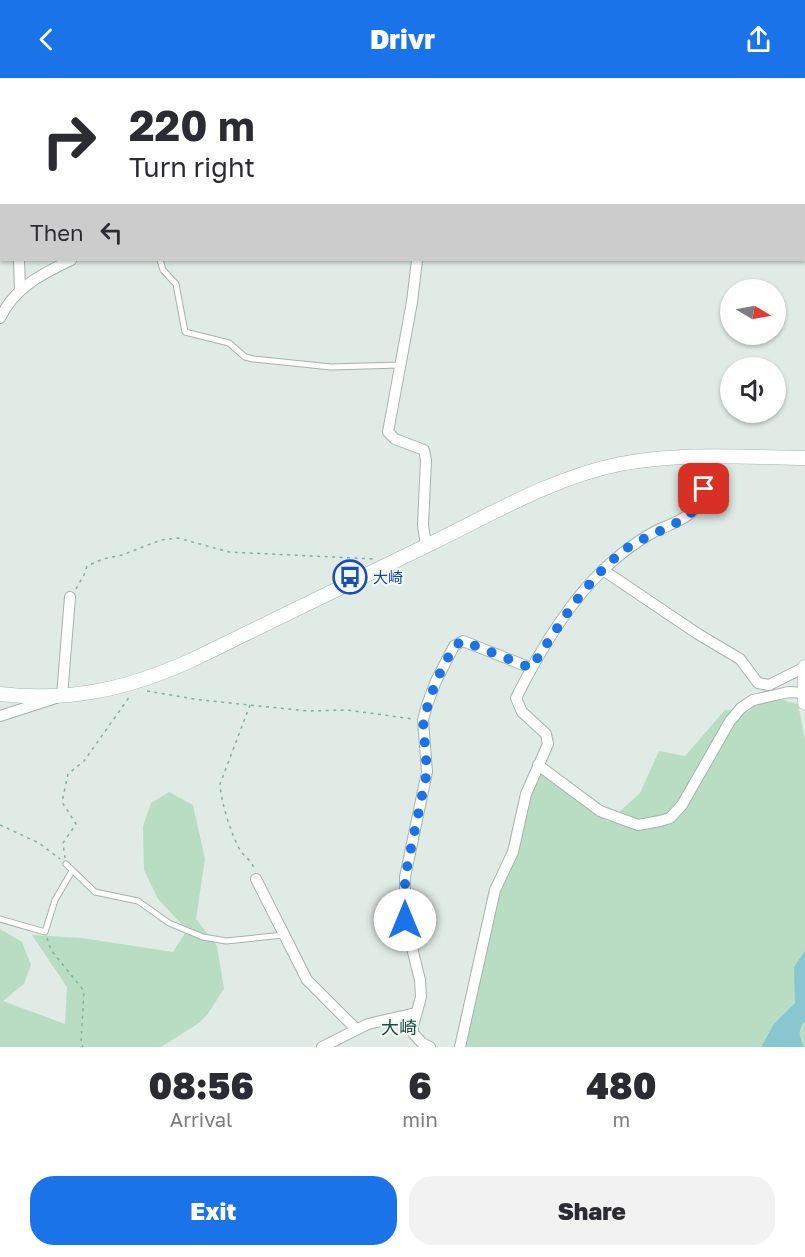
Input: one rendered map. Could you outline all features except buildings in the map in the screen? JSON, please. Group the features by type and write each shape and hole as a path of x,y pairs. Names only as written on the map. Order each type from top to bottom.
{"street":[{"path":"19,261 20,289"},
{"path":"0,318 8,302 20,289 48,270 69,261"},
{"path":"417,261 388,432 394,439 424,450 426,460 423,525 426,546"},
{"path":"460,1047 495,890 513,852 526,794 548,744 546,734 522,712 516,698 531,668 577,598 603,570 627,548 653,532 689,516 700,503 713,457"},
{"path":"0,694 62,696 136,686 558,483 592,471 645,459 805,458"},
{"path":"538,765 600,812 638,825 660,821 670,818 682,805 729,721 741,708 753,700 789,692 804,698 805,666 768,685 758,683 740,659 698,634 603,570"},
{"path":"62,696 70,597"},
{"path":"430,1047 422,1043 413,1033 421,997 420,980 405,920 405,877 427,772 423,720 436,681 454,646 463,641 531,668"},
{"path":"0,716 62,696"},
{"path":"256,879 307,980 356,1029"},
{"path":"322,1047 356,1029 416,1013"}],"lane":[{"path":"160,261 163,270 176,284 185,332 229,343 245,357 253,359 331,367 401,365"},
{"path":"66,864 95,892 138,901 169,923 203,937 226,941 284,935"},
{"path":"0,919 45,932 55,900 72,871"}],"path":[{"path":"70,597 87,566 161,540 178,538 229,552 372,558 386,565"},
{"path":"66,864 63,843 76,824 62,802 68,774 84,761 136,686 201,700 308,711 347,710 423,720"},
{"path":"250,705 220,784 220,798 241,851 253,863 256,879"},
{"path":"0,825 39,843 66,864"},
{"path":"45,932 51,950 84,990 81,1043 83,1047"}],"green space":[{"path":"782,700 798,704 805,740 805,1047 460,1047 489,921 538,765 608,822 640,793 659,751 685,756 725,710 749,711 754,705"},
{"path":"169,792 193,805 205,859 196,919 217,946 224,989 207,1015 199,1023 161,1047 0,1047 0,929 22,942 31,965 24,984 3,1001 65,1024 67,987 32,935 82,938 173,952 187,930 158,899 144,870 143,826 151,803"}],"water":[{"path":"805,951 805,1021 800,1034 804,1047 761,1047 774,1024 795,1003 794,967"}],"place":[{"name":"大崎","path":"350,577"}],"district":[{"name":"大崎","path":"399,1027"}],"route":[{"path":"405,920 405,877 427,772 423,720 436,681 454,646 463,641 531,668 577,598 603,570 627,548 653,532 689,516 700,503 704,489"}]}
